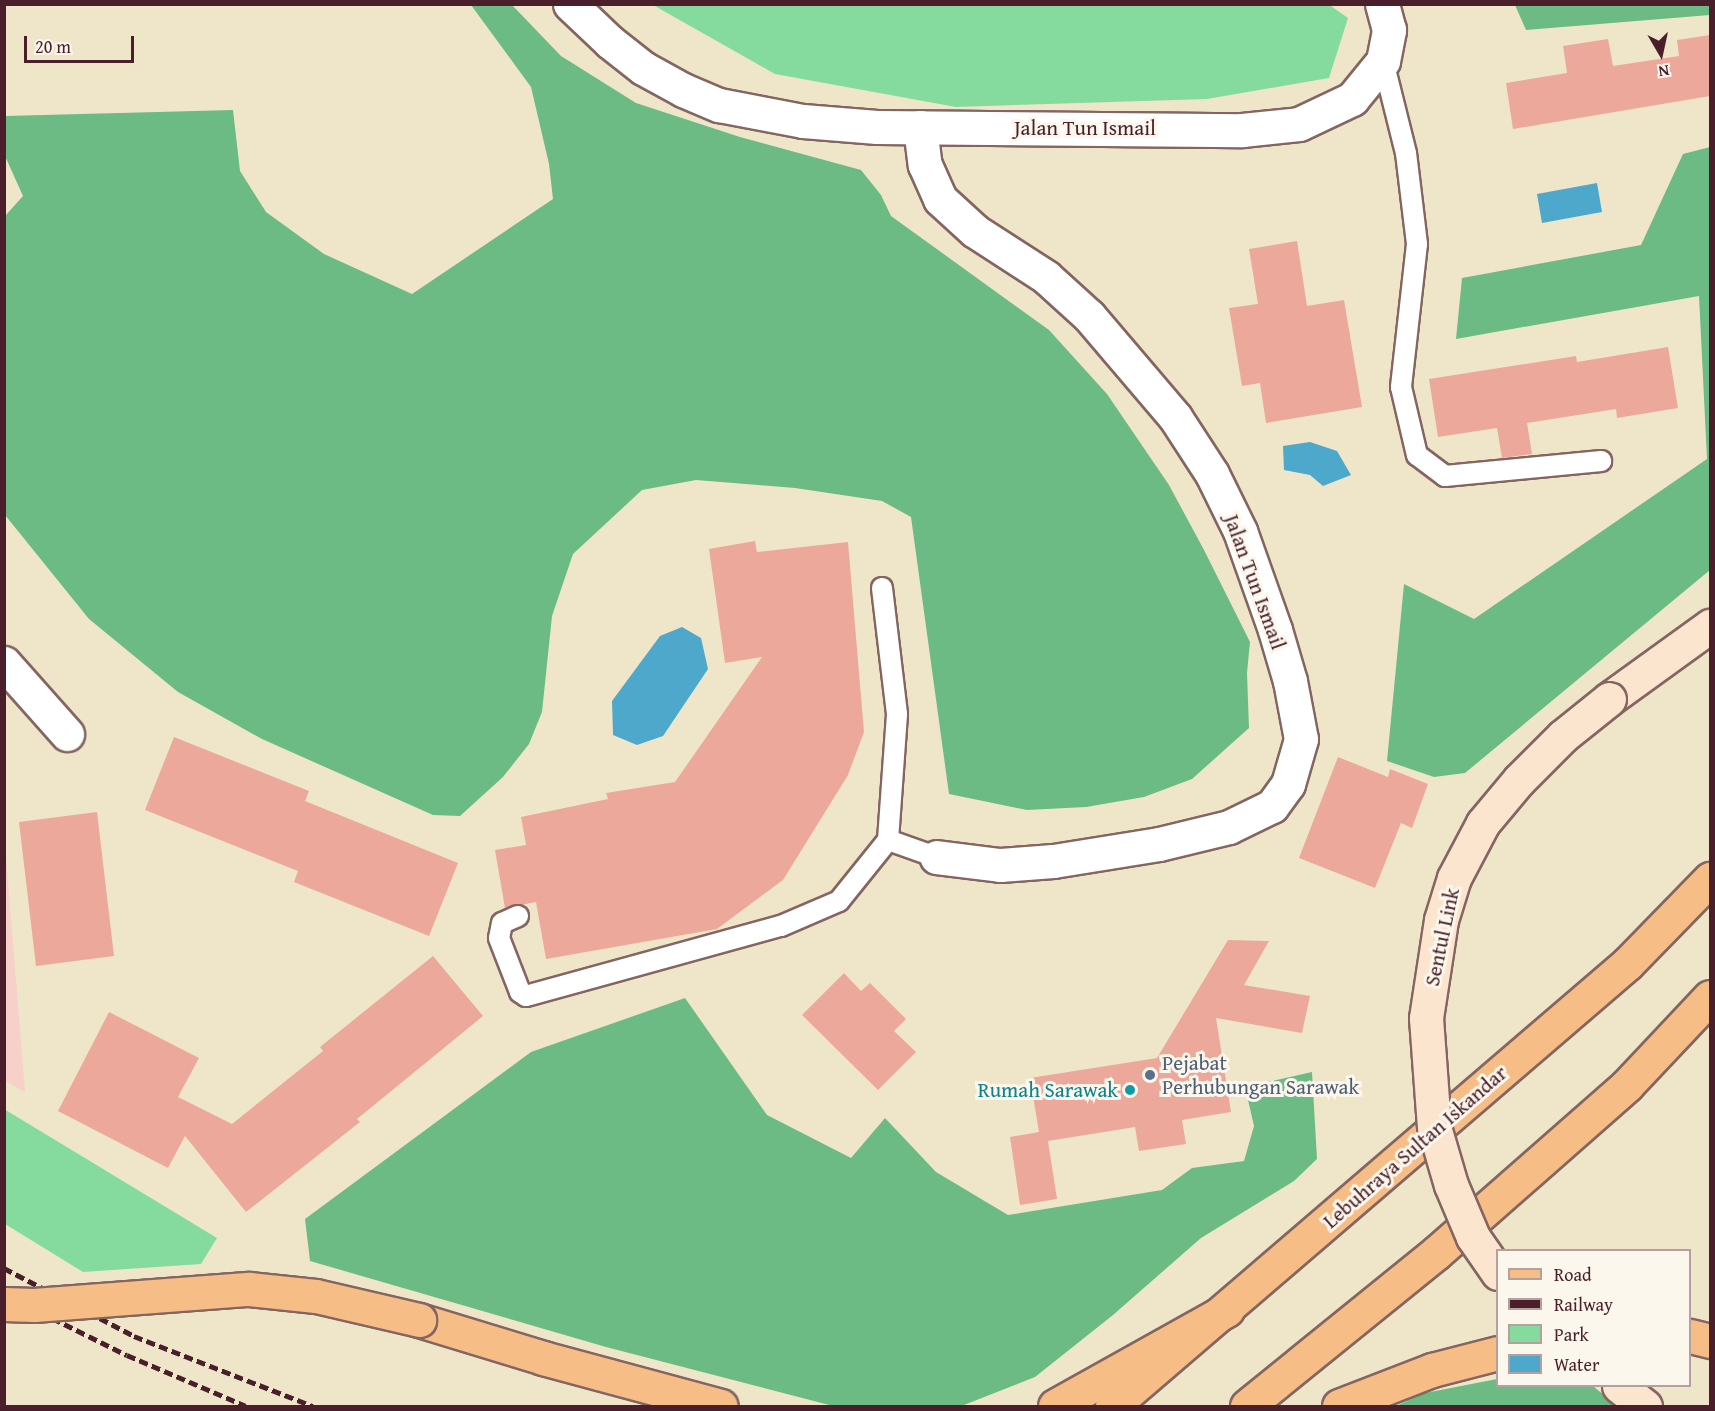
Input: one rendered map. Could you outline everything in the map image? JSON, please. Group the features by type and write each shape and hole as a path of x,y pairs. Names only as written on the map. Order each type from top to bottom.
{"main road":[{"name":"Sentul Link","path":"1496,1272 1473,1237 1451,1185 1434,1127 1426,1018 1441,920 1455,878 1483,823 1519,780 1556,743 1609,699 1710,626"},
{"name":"Lebuhraya Sultan Iskandar","path":"1112,1407 1627,964 1710,879"},
{"path":"1247,1407 1436,1253 1610,1100 1710,997"},
{"path":"4,1304 34,1305 249,1289 316,1296 418,1320 543,1358 721,1407"},
{"path":"1054,1407 1227,1310"},
{"path":"1691,1336 1710,1341"},
{"path":"1339,1407 1432,1370 1496,1353"},
{"path":"1619,1387 1645,1407"}],"street":[{"name":"Jalan Tun Ismail","path":"570,4 610,42 643,68 683,90 719,105 824,123 920,127 1242,130 1299,124 1352,99 1383,61 1389,30 1382,4"},
{"name":"Jalan Tun Ismail","path":"920,127 925,165 940,199 975,231 1046,277 1089,316 1175,417 1212,474 1240,531 1275,630 1295,703 1301,739 1288,784 1272,806 1229,826 1159,844 1053,861 1000,865 936,857"},
{"path":"4,663 68,734"}],"lane":[{"path":"1383,61 1406,153 1417,244 1401,387 1417,455 1445,476 1601,461"},
{"path":"518,916 502,923 499,938 520,992 534,995 781,926 839,901 888,840 897,714 882,588"},
{"path":"888,840 936,857"}],"shaded area":[{"path":"5,843 25,1092 5,1081"}],"green space":[{"path":"1328,4 1348,18 1329,78 1207,99 956,107 775,74 653,5"},
{"path":"471,5 512,5 561,56 636,103 740,137 861,170 881,195 891,216 1049,330 1107,394 1169,485 1204,550 1250,642 1247,673 1249,728 1192,779 1144,797 1086,807 1027,810 949,794 911,517 882,501 795,488 696,480 642,490 573,554 552,616 542,712 529,744 503,777 460,816 433,815 262,739 178,692 89,619 5,515 5,216 23,196 5,156 5,116 233,110 240,171 266,212 324,254 412,294 553,199 549,164 531,87"},
{"path":"1515,5 1710,5 1710,15 1526,30"},
{"path":"1710,147 1710,570 1465,773 1434,777 1387,761 1404,584 1474,619 1707,459 1699,296 1456,339 1462,278 1641,245 1683,154"},
{"path":"685,998 767,1115 851,1158 885,1118 936,1172 1008,1215 1162,1190 1192,1168 1244,1161 1254,1126 1245,1087 1312,1072 1317,1159 1294,1181 1201,1238 1113,1315 1035,1377 964,1405 833,1406 606,1347 310,1261 305,1219 531,1052"},
{"path":"4,1109 217,1238 201,1264 83,1272 5,1224"},
{"path":"1496,1379 1496,1387 1594,1387 1617,1406 1396,1406 1425,1393"}],"water":[{"path":"1597,183 1602,212 1542,223 1537,194"},
{"path":"1310,442 1337,451 1351,475 1323,486 1310,475 1284,470 1283,446"},
{"path":"682,627 701,638 708,669 663,736 637,745 613,735 612,701 660,636"}],"building":[{"path":"1710,35 1710,96 1513,129 1506,83 1567,73 1563,46 1608,39 1613,66 1679,56 1677,40"},
{"path":"1297,241 1307,306 1344,300 1362,407 1266,423 1260,383 1242,386 1229,308 1258,304 1249,249"},
{"path":"1668,347 1678,408 1617,418 1616,409 1527,423 1532,454 1502,458 1497,428 1438,437 1429,379 1576,356 1577,362"},
{"path":"755,541 757,552 848,542 864,732 848,775 783,880 717,929 546,959 536,902 505,908 495,850 526,845 521,817 608,799 606,793 675,782 762,657 725,663 709,549"},
{"path":"174,737 309,791 305,801 458,863 429,936 294,882 298,871 145,810"},
{"path":"1338,757 1388,777 1390,769 1428,784 1412,828 1401,823 1375,888 1299,858"},
{"path":"97,812 114,956 36,966 19,822"},
{"path":"1228,940 1269,941 1244,985 1310,996 1302,1033 1216,1018 1231,1112 1182,1120 1186,1144 1139,1151 1135,1127 1048,1141 1057,1199 1020,1205 1010,1137 1039,1132 1030,1078 1157,1058"},
{"path":"433,956 483,1016 357,1119 360,1122 246,1212 185,1136 168,1168 58,1111 109,1012 199,1058 178,1097 232,1124 323,1051 320,1047"},
{"path":"844,973 861,991 870,983 906,1019 894,1031 916,1052 878,1090 802,1015"}],"railway":[{"path":"4,1268 134,1336 313,1406"},
{"path":"4,1294 127,1355 246,1406"}],"place":[{"name":"Pejabat Perhubungan Sarawak","path":"1150,1075"},
{"name":"Rumah Sarawak","path":"1130,1090"}]}
